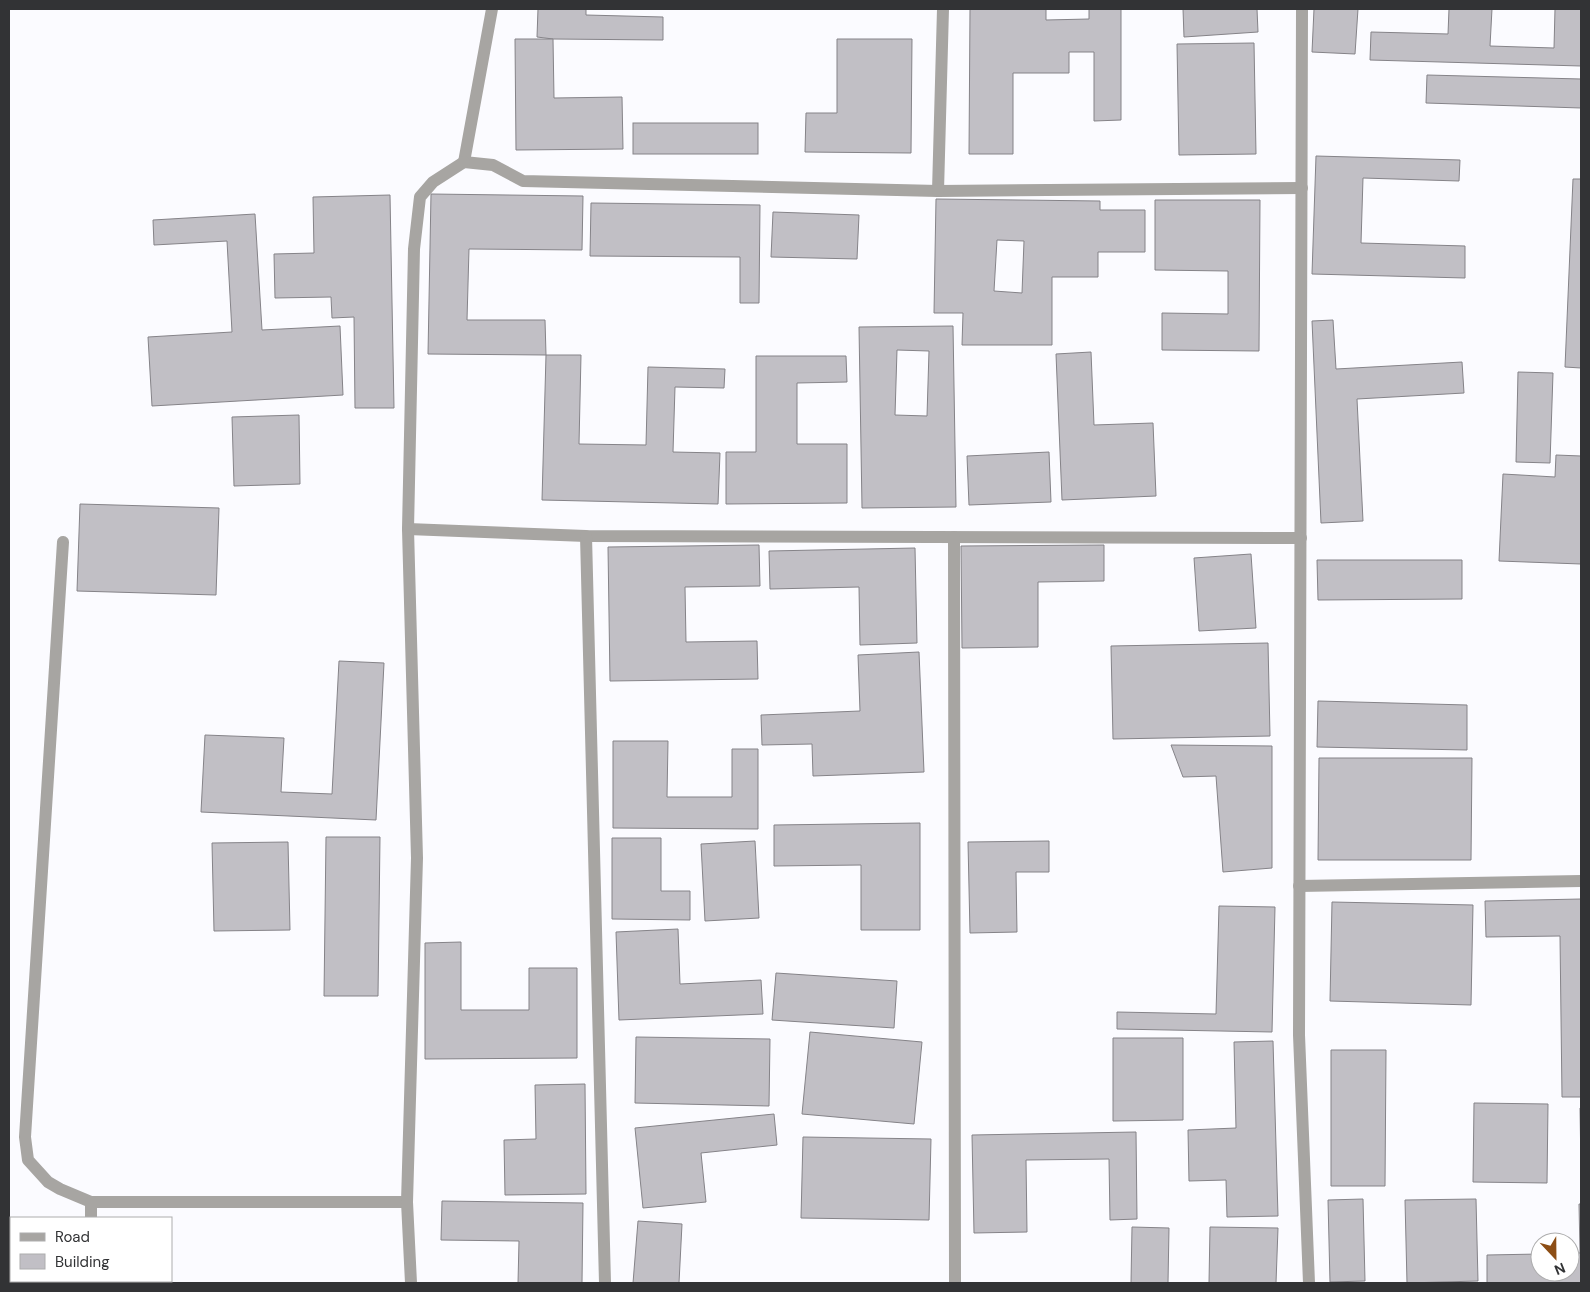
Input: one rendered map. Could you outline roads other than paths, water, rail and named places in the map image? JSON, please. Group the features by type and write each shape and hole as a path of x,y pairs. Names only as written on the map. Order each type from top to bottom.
{"street":[{"path":"464,162 492,9"},
{"path":"938,191 943,9"},
{"path":"1302,9 1299,1035 1310,1283"},
{"path":"411,1283 407,1202 417,858 408,529 414,249 420,197 433,182 464,162 493,165 523,181 938,191 1302,188"},
{"path":"408,529 586,536 1301,538"},
{"path":"586,536 605,1283"},
{"path":"954,537 955,1283"},
{"path":"63,542 25,1137 28,1160 48,1182 91,1202 407,1202"},
{"path":"1299,886 1581,881"},
{"path":"91,1202 91,1217"}]}
